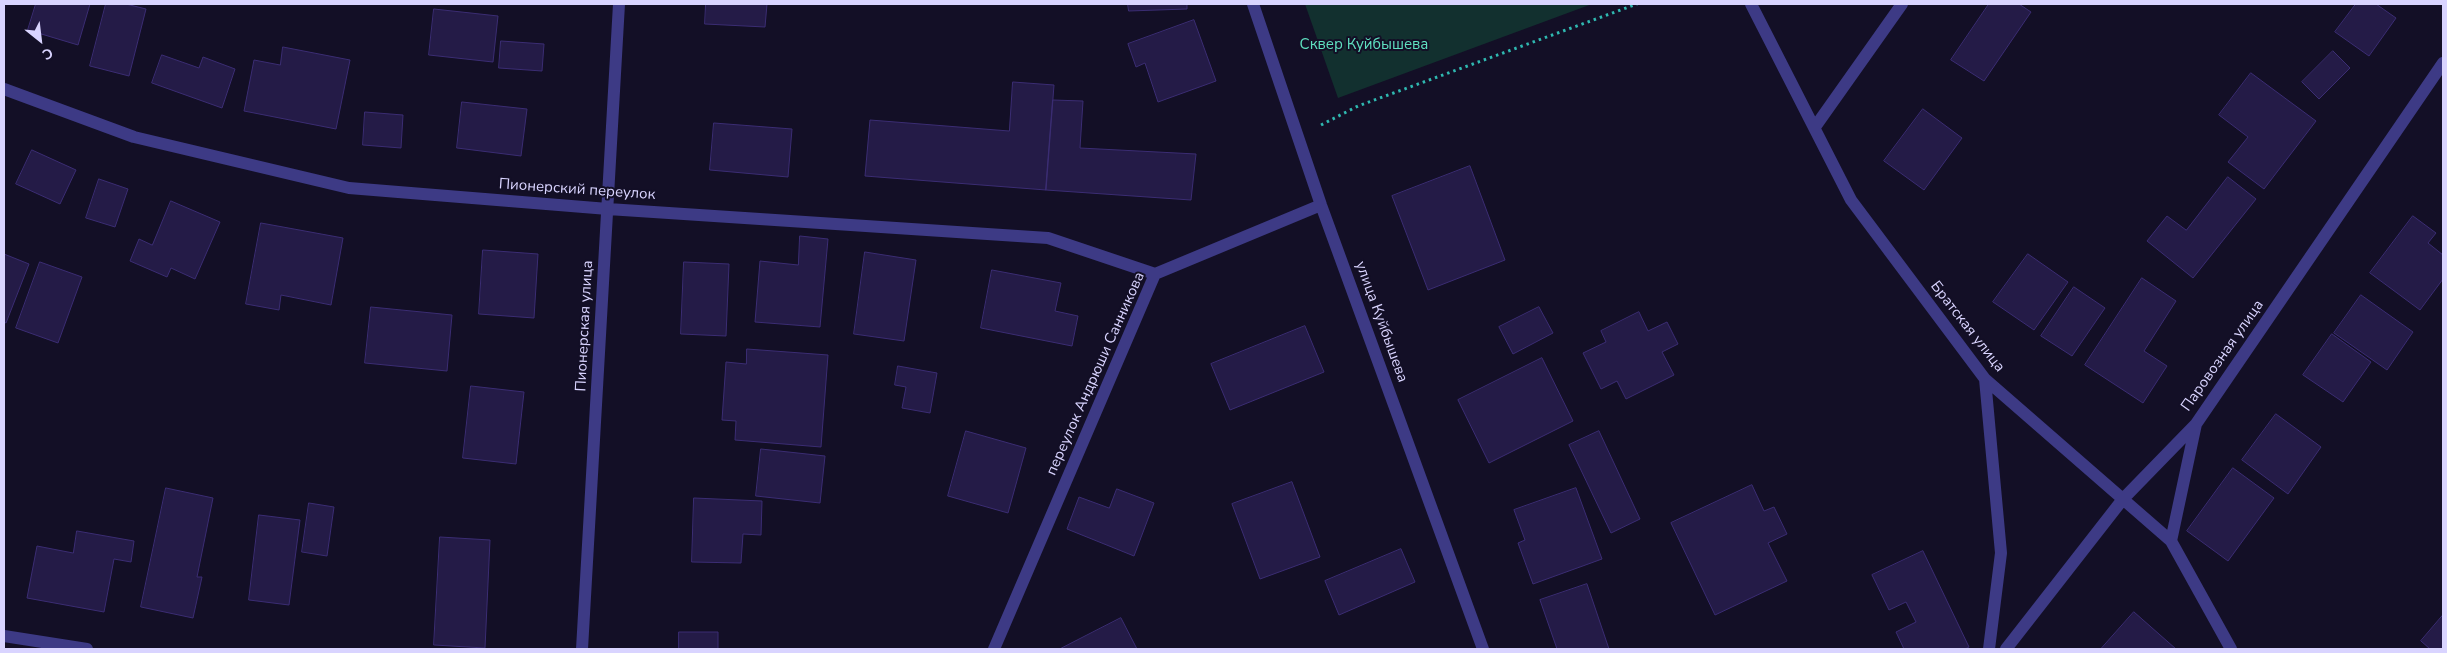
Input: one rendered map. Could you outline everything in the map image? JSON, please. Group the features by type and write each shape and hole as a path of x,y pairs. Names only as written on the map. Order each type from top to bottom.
{"street":[{"name":"Пионерская улица","path":"582,649 619,4"},
{"name":"улица Куйбышева","path":"1253,4 1321,205 1483,649"},
{"name":"Братская улица","path":"1751,4 1851,200 1984,379 2171,541 2231,649"},
{"path":"1815,127 1902,4"},
{"name":"Паровозная улица","path":"2006,649 2123,499 2196,424 2443,63"},
{"name":"Пионерский переулок","path":"4,89 134,137 349,188 608,209 1048,238 1155,274"},
{"name":"переулок Андрюши Санникова","path":"994,649 1155,274 1321,205"},
{"path":"1984,379 2001,554 1989,649"},
{"path":"2171,541 2196,424"},
{"path":"4,636 88,649"}],"path":[{"path":"1299,141 1330,119 1358,106 1637,4"}],"green space":[{"name":"Сквер Куйбышева","path":"1305,4 1592,4 1338,98"}],"building":[{"path":"36,4 90,4 78,45 28,30"},
{"path":"106,4 126,4 146,9 129,76 90,66"},
{"path":"706,4 767,4 765,27 705,24"},
{"path":"1128,4 1187,4 1187,9 1129,11"},
{"path":"1989,4 2019,4 2031,12 1984,81 1951,60"},
{"path":"2356,4 2376,4 2396,18 2369,56 2335,32"},
{"path":"434,9 498,16 493,62 429,55"},
{"path":"1194,20 1216,81 1158,102 1145,63 1136,67 1128,44"},
{"path":"501,41 544,44 542,71 499,68"},
{"path":"283,47 350,60 336,129 244,111 254,60 280,65"},
{"path":"2333,51 2350,68 2319,99 2302,82"},
{"path":"162,55 199,68 203,57 235,69 222,108 152,83"},
{"path":"2251,73 2316,121 2264,189 2228,162 2248,137 2219,115"},
{"path":"1013,82 1054,85 1046,190 865,176 870,120 1009,131"},
{"path":"1053,100 1083,101 1080,148 1196,154 1191,200 1046,190"},
{"path":"462,102 527,109 521,156 457,148"},
{"path":"1923,109 1962,138 1924,190 1884,161"},
{"path":"365,112 403,115 401,148 363,145"},
{"path":"714,123 792,129 788,177 710,170"},
{"path":"32,150 76,170 60,204 16,184"},
{"path":"1470,166 1505,260 1428,290 1392,196"},
{"path":"2228,177 2256,199 2193,278 2147,241 2167,216 2186,230"},
{"path":"99,179 128,189 115,227 86,218"},
{"path":"171,201 220,222 195,279 171,268 167,277 130,261 139,239 152,245"},
{"path":"2413,216 2436,233 2428,243 2443,255 2443,279 2420,310 2370,273"},
{"path":"261,223 343,238 331,305 281,295 279,310 246,304"},
{"path":"800,236 828,239 820,327 755,322 760,261 798,265"},
{"path":"483,250 538,254 534,318 479,314"},
{"path":"865,252 916,260 904,341 854,334"},
{"path":"4,254 29,264 6,323 4,322"},
{"path":"2028,254 2068,282 2034,330 1993,302"},
{"path":"40,262 82,277 58,343 16,328"},
{"path":"684,262 729,264 726,336 681,334"},
{"path":"992,270 1061,283 1055,311 1078,316 1072,346 981,328"},
{"path":"2142,278 2176,301 2144,351 2167,366 2143,403 2085,365"},
{"path":"2074,287 2105,308 2072,356 2041,336"},
{"path":"2361,295 2413,332 2387,370 2334,333"},
{"path":"371,307 452,315 447,371 365,363"},
{"path":"1539,307 1553,333 1513,354 1499,327"},
{"path":"1639,312 1648,331 1667,322 1678,344 1662,352 1674,375 1626,399 1617,381 1601,389 1583,353 1606,342 1601,331"},
{"path":"1305,326 1324,372 1230,410 1211,364"},
{"path":"2332,334 2371,362 2343,402 2303,375"},
{"path":"747,349 828,355 821,447 735,440 736,421 722,420 726,362 746,364"},
{"path":"1542,358 1573,421 1489,463 1458,400"},
{"path":"898,366 937,373 930,413 902,408 906,387 895,385"},
{"path":"471,386 524,392 516,464 463,458"},
{"path":"2276,414 2321,447 2288,494 2242,460"},
{"path":"966,431 1026,448 1008,513 948,496"},
{"path":"1599,431 1640,519 1611,533 1569,445"},
{"path":"761,449 825,456 820,503 756,496"},
{"path":"2233,468 2274,498 2228,561 2187,531"},
{"path":"1292,482 1320,557 1260,579 1232,504"},
{"path":"1752,485 1764,511 1774,507 1787,534 1768,543 1787,581 1715,615 1671,523"},
{"path":"166,488 213,498 197,577 202,577 193,618 141,607"},
{"path":"1576,488 1602,559 1533,584 1518,543 1525,540 1514,510"},
{"path":"1117,489 1154,503 1134,556 1067,529 1079,497 1109,508"},
{"path":"694,498 762,501 761,535 743,534 741,563 692,562"},
{"path":"309,503 334,507 327,556 302,552"},
{"path":"259,515 300,520 289,605 249,600"},
{"path":"77,531 134,541 131,562 114,559 104,612 27,598 37,546 73,553"},
{"path":"440,537 490,540 485,648 434,645"},
{"path":"1401,549 1415,582 1339,615 1325,581"},
{"path":"1923,551 1969,647 1965,649 1904,649 1896,632 1916,622 1906,602 1889,610 1872,575"},
{"path":"1587,584 1609,649 1557,649 1540,600"},
{"path":"2134,612 2176,649 2101,649"},
{"path":"2443,615 2443,649 2430,649 2421,641"},
{"path":"1121,618 1137,649 1060,649"},
{"path":"679,632 718,632 718,649 679,649"}]}
